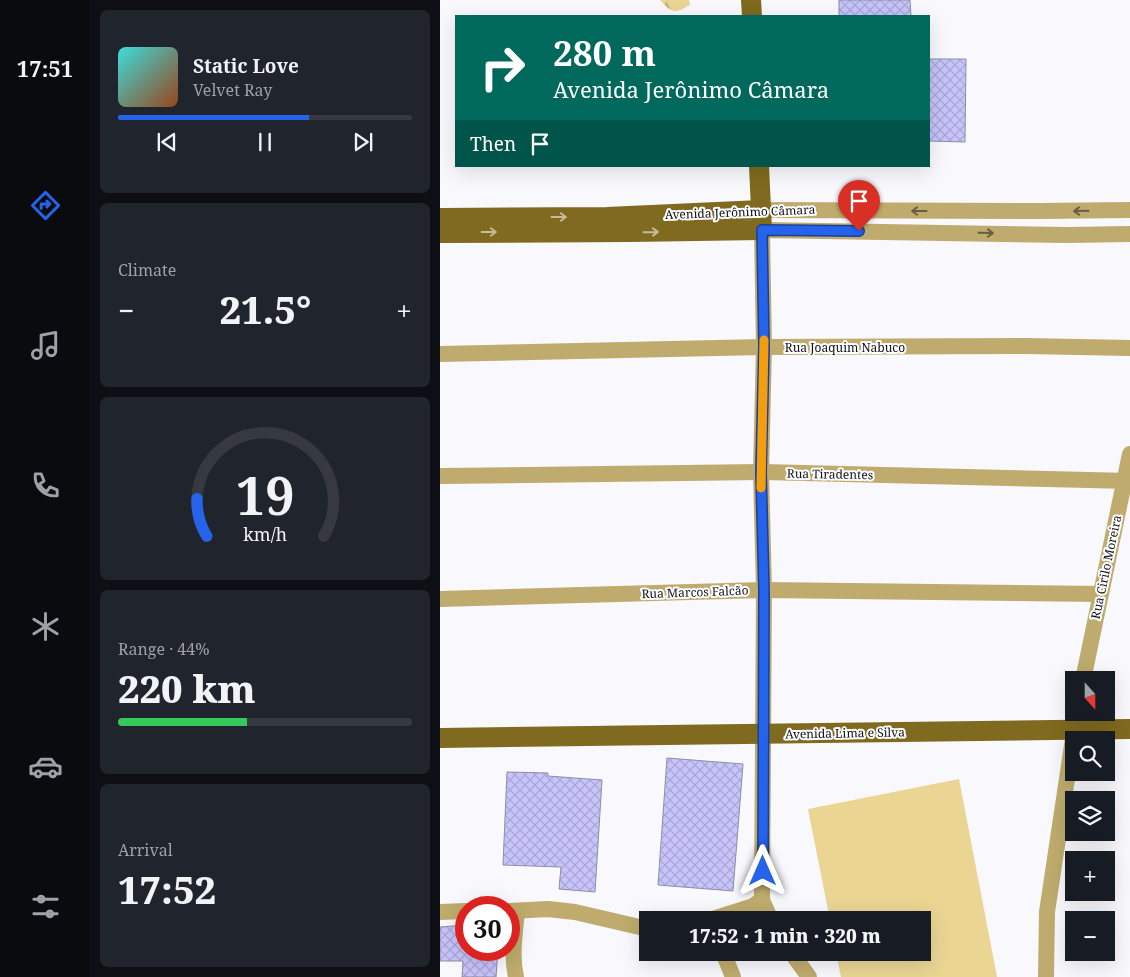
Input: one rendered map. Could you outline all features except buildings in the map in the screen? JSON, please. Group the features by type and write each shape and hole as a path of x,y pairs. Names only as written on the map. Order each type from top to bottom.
{"main road":[{"path":"751,0 752,15"},
{"path":"759,167 762,230"},
{"name":"Avenida Jerônimo Câmara","path":"440,218 607,217 761,210"},
{"name":"Avenida Jerônimo Câmara","path":"440,233 762,230"},
{"name":"Avenida Lima e Silva","path":"440,738 762,734 1075,721 1130,729"}],"street":[{"name":"Avenida Jerônimo Câmara","path":"761,210 1040,212 1130,210"},
{"name":"Avenida Jerônimo Câmara","path":"762,230 1068,235 1130,234"},
{"path":"762,230 764,347 761,472 764,590 762,900 767,911"},
{"name":"Rua Joaquim Nabuco","path":"440,354 764,347 1026,346 1130,348"},
{"name":"Rua Cirilo Moreira","path":"1085,671 1100,594 1128,480 1130,454"},
{"name":"Rua Tiradentes","path":"440,476 761,472 1128,480"},
{"name":"Rua Marcos Falcão","path":"440,599 764,590 1100,594"},
{"path":"1046,977 1047,912 1075,721"},
{"path":"738,911 753,906 762,900"},
{"path":"520,911 548,909 576,912 639,927"},
{"path":"440,912 455,911"},
{"path":"513,961 516,977"},
{"path":"727,961 733,977"},
{"path":"797,961 809,977"}],"green space":[{"path":"660,0 689,0 690,5 673,11"},
{"path":"959,779 997,977 841,977 838,961 931,961 931,911 828,911 808,809"}],"slow traffic":[{"path":"761,488 764,340"}],"route":[{"path":"763,871 764,590 761,472 764,347 762,230 859,231"}]}
